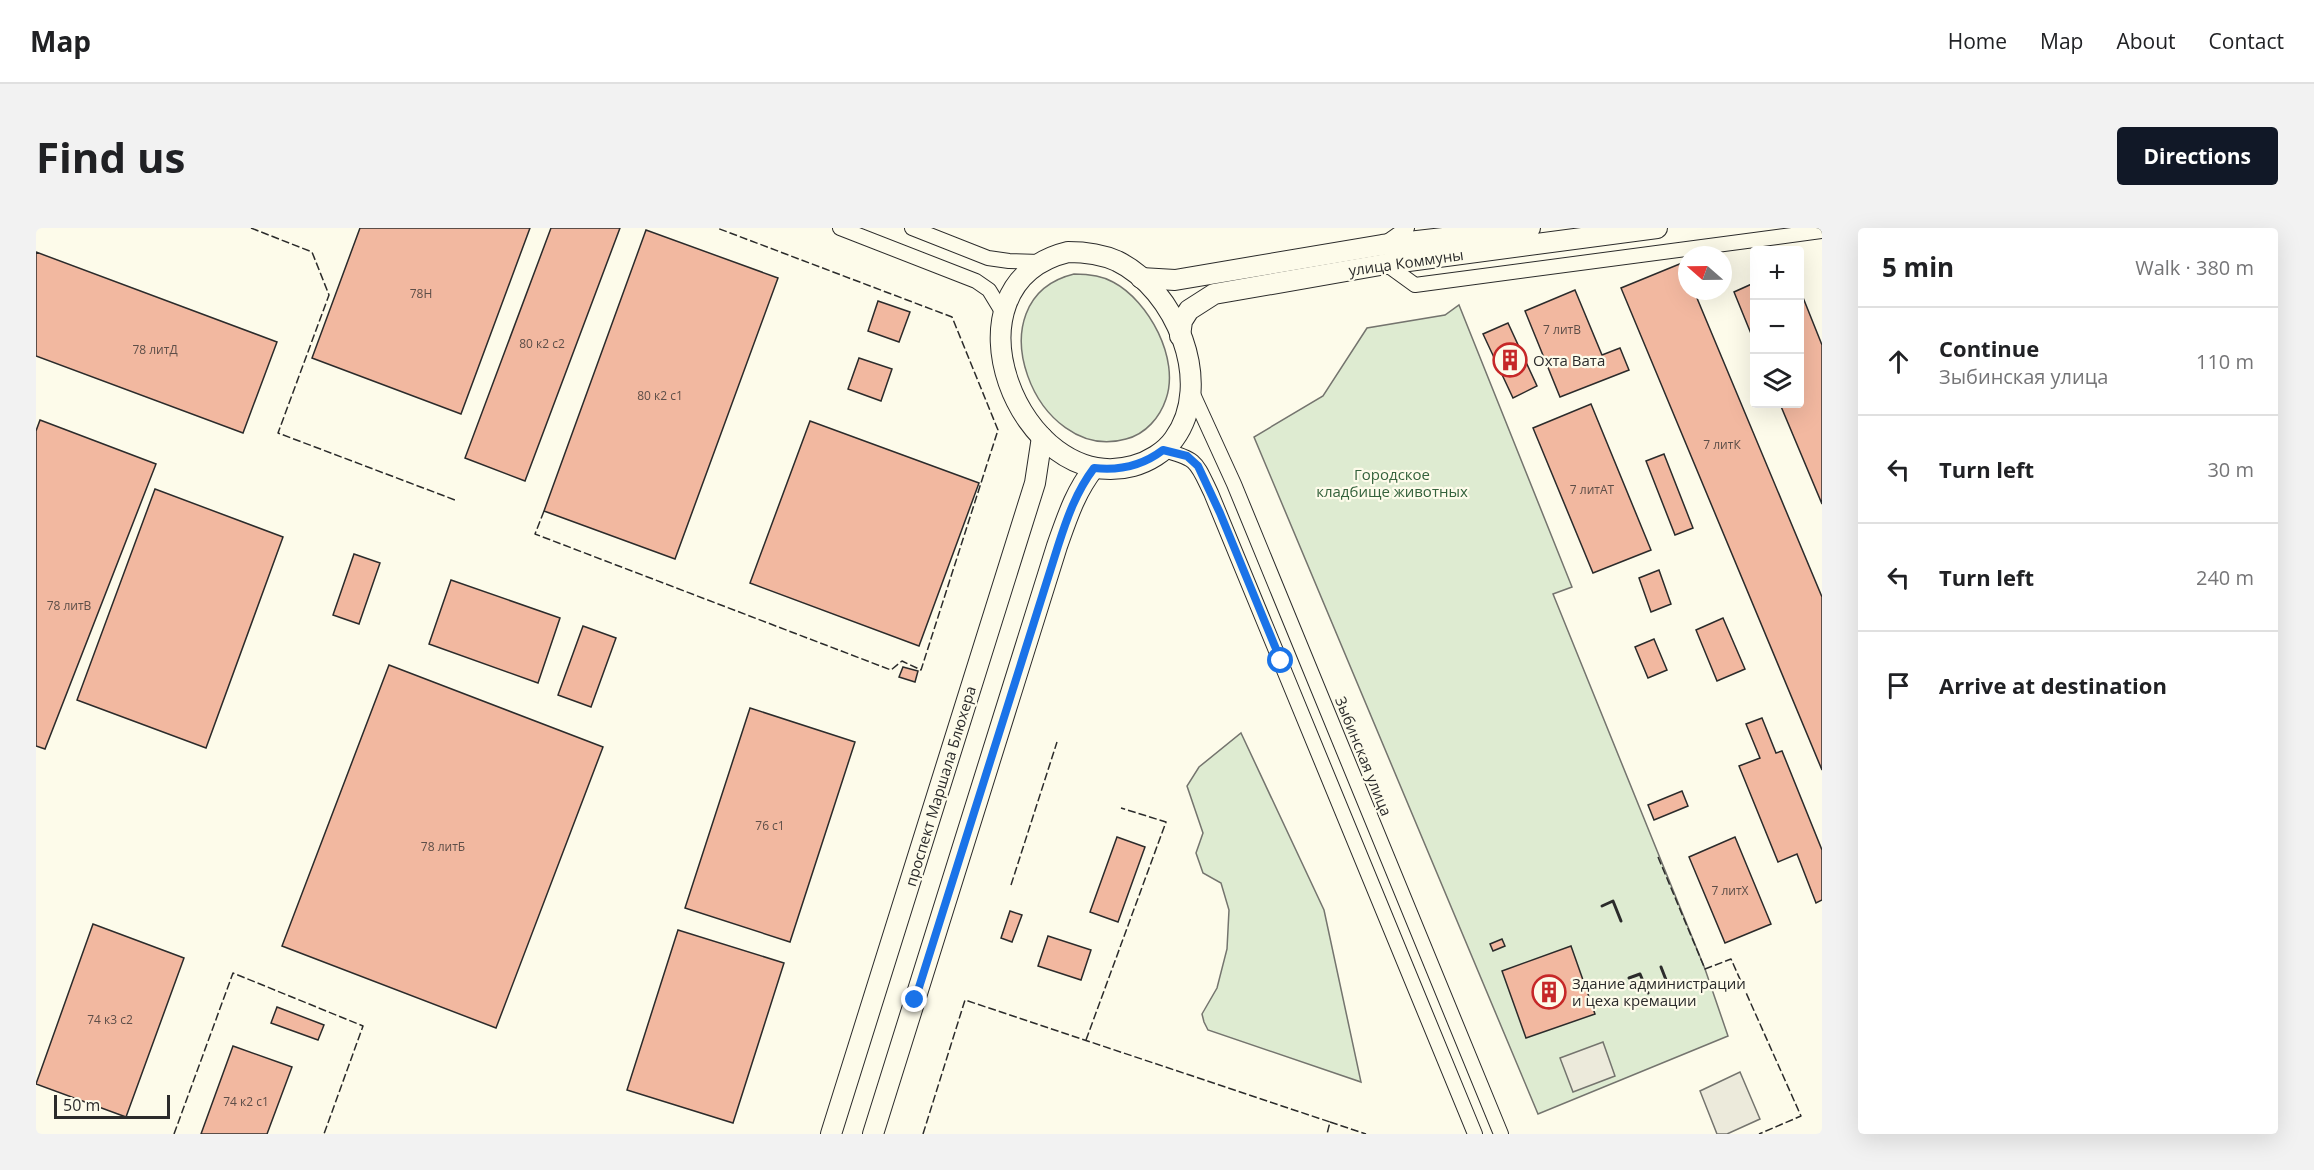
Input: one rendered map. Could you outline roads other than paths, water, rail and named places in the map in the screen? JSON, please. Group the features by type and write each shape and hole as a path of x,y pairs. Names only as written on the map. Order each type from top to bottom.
{"street":[{"path":"840,228 976,281 989,290 1003,313"},
{"path":"912,228 988,258 1040,262"},
{"path":"1407,228 1384,254 1416,285 1822,231"},
{"name":"улица Коммуны","path":"1180,336 1182,321 1189,310 1214,294 1384,254 1530,228"},
{"name":"улица Коммуны","path":"1141,278 1175,280 1384,254 1657,228"},
{"path":"1068,252 1086,252 1116,261 1141,278 1161,300 1180,336 1188,363 1192,392 1188,410 1180,429 1170,444 1140,464 1114,470 1094,468 1063,455 1042,437 1023,411 1006,374 1000,334 1003,313 1010,293 1017,282 1040,262 1068,252"},
{"name":"Зыбинская улица","path":"1192,392 1234,484 1502,1134"},
{"name":"проспект Маршала Блюхера","path":"831,1134 1035,483 1042,437"},
{"path":"1163,450 1187,456 1198,466 1211,493 1475,1134"},
{"path":"873,1134 1058,546 1078,492 1094,468"},
{"path":"1392,933 1415,924"}],"place":[{"name":"Охта Вата","path":"1510,360"},
{"name":"Здание администрации и цеха кремации","path":"1549,992"}],"park label":[{"name":"Городское кладбище животных","path":"1392,482"}]}
